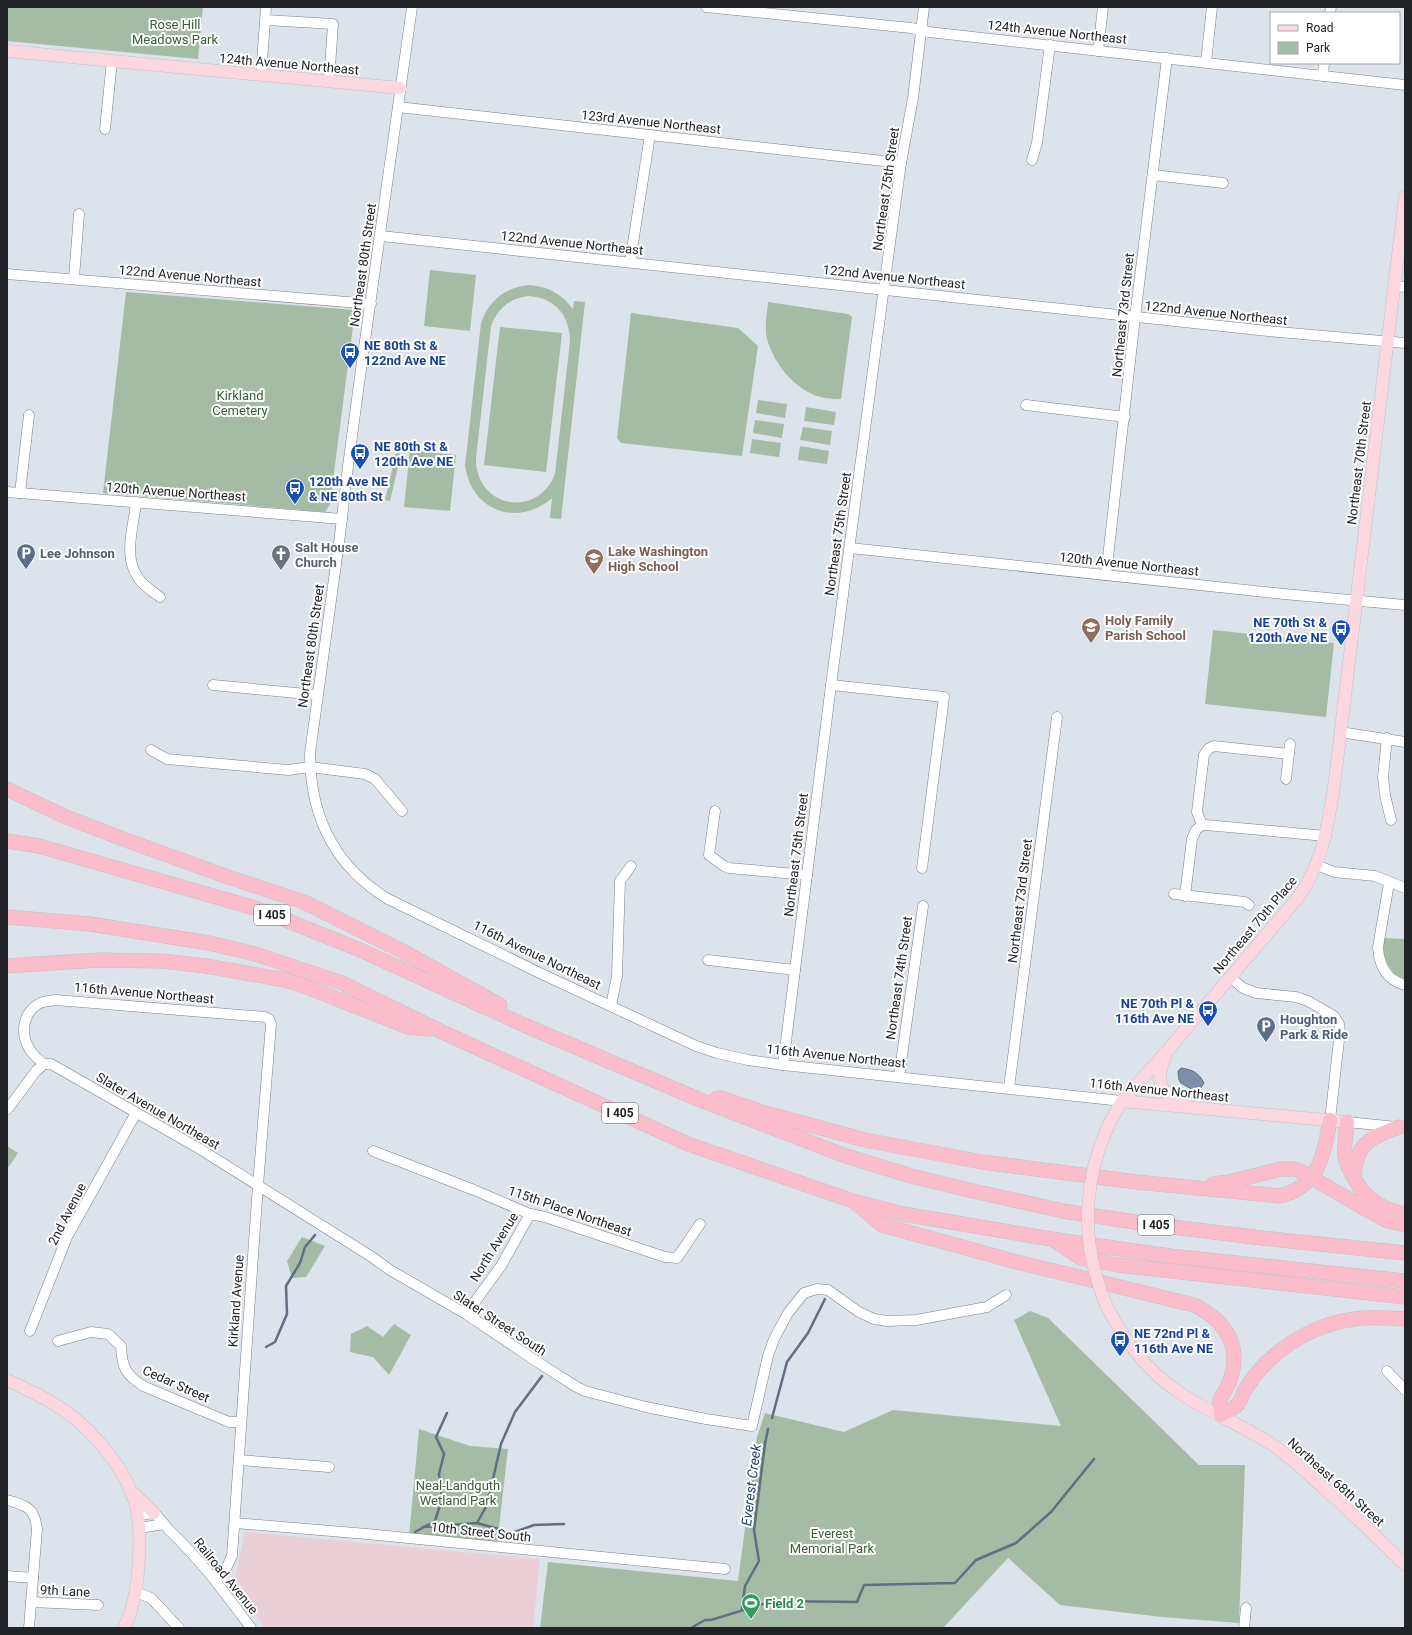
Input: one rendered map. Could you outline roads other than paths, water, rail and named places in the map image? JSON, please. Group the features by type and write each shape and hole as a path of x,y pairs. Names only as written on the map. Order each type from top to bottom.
{"highway":[{"path":"7,790 66,817 123,839 231,878 304,902 408,954 492,1000 511,1011 524,1025"},
{"name":"I 405","path":"7,841 39,846 258,909 358,949 524,1025 698,1099 846,1156 911,1176 973,1192 1063,1211 1148,1224 1262,1238 1405,1252"},
{"name":"I 405","path":"7,917 90,924 209,943 255,954 342,983 440,1031 688,1144 853,1201 921,1218 1051,1239 1170,1256 1405,1281"},
{"path":"7,966 99,960 162,961 206,966 285,980 307,987 408,1027 440,1031"},
{"path":"698,1099 721,1098 762,1112 865,1140 982,1162 1171,1186 1280,1196 1291,1193 1302,1187 1312,1177 1325,1150 1330,1120"},
{"path":"1347,1122 1345,1157 1348,1167 1359,1188 1374,1203 1384,1208 1405,1214"},
{"path":"1354,1178 1356,1160 1364,1145 1370,1139 1402,1127"},
{"path":"1171,1186 1229,1182 1281,1169 1300,1171 1378,1216 1388,1221 1405,1224"},
{"path":"853,1201 882,1225 1017,1262 1194,1305 1207,1312 1220,1322 1227,1332 1232,1345 1234,1359 1229,1383 1220,1400 1221,1415 1237,1405 1255,1375 1268,1361 1295,1340 1308,1333 1324,1326 1347,1320 1379,1318 1405,1319"},
{"path":"1051,1239 1081,1258 1118,1265 1405,1297"}],"main road":[{"name":"124th Avenue Northeast","path":"7,52 400,88"},
{"name":"Northeast 70th Street","path":"1340,732 1388,342 1400,286 1405,197"},
{"name":"Northeast 70th Place","path":"1107,1307 1101,1293 1092,1261 1088,1228 1088,1195 1099,1149 1109,1124 1122,1101 1230,978 1308,884 1317,865 1326,836 1340,732"},
{"path":"1167,1051 1159,1076 1164,1092 1170,1098 1191,1107"},
{"name":"116th Avenue Northeast","path":"1122,1101 1347,1122"},
{"name":"Northeast 68th Street","path":"1107,1307 1125,1339 1154,1372 1176,1391 1258,1436 1293,1461 1368,1528 1405,1565"},
{"path":"7,1380 52,1402 83,1426 112,1459 131,1491 138,1515 139,1566 136,1592 124,1628"},
{"path":"131,1491 154,1513"}],"street":[{"path":"260,75 266,7"},
{"name":"Northeast 80th Street","path":"327,834 314,799 310,767 310,753 348,466 412,7"},
{"name":"124th Avenue Northeast","path":"706,7 911,28 922,31 1405,85"},
{"name":"Northeast 75th Street","path":"783,1065 831,685 901,163 913,98 924,7"},
{"path":"1098,51 1103,7"},
{"path":"1206,62 1212,7"},
{"path":"266,20 333,24 329,81"},
{"path":"1032,160 1037,143 1050,45"},
{"name":"Northeast 73rd Street","path":"1106,575 1125,417 1135,317 1167,58"},
{"path":"104,129 112,61"},
{"path":"1323,76 1324,64"},
{"name":"123rd Avenue Northeast","path":"398,107 901,163"},
{"path":"630,262 650,135"},
{"path":"1153,175 1223,183"},
{"path":"74,278 79,214"},
{"name":"122nd Avenue Northeast","path":"380,236 1337,339 1405,343"},
{"name":"122nd Avenue Northeast","path":"7,274 74,278 371,304"},
{"path":"1026,405 1125,417"},
{"path":"20,493 29,415"},
{"name":"120th Avenue Northeast","path":"7,492 342,519"},
{"path":"136,502 129,551 132,566 139,579 160,598"},
{"name":"120th Avenue Northeast","path":"850,548 1284,594 1405,605"},
{"path":"213,685 317,695"},
{"path":"831,685 944,697 922,868"},
{"name":"Northeast 73rd Street","path":"1009,1088 1056,717"},
{"path":"1340,732 1387,738 1405,742"},
{"path":"1387,738 1383,778 1385,795 1391,820"},
{"path":"1202,825 1197,812 1204,754 1208,749 1214,746 1289,749 1286,779"},
{"path":"152,750 167,759 288,770 310,767 365,774 375,779 402,811"},
{"path":"715,811 709,855 724,866 729,868 807,875"},
{"path":"1185,896 1192,838 1196,830 1202,825 1326,836"},
{"name":"116th Avenue Northeast","path":"327,834 349,867 373,890 443,926 696,1046 717,1053 748,1060 783,1065 1122,1101"},
{"path":"1317,865 1334,872 1374,876 1405,888"},
{"path":"611,1006 617,976 620,881 631,866"},
{"path":"1389,883 1378,947 1379,956 1382,967 1390,978 1405,985"},
{"path":"1174,894 1245,902 1249,905"},
{"name":"Northeast 74th Street","path":"899,1077 923,906"},
{"path":"708,960 795,970"},
{"path":"1230,978 1243,988 1256,993 1304,999 1331,1014 1338,1020 1340,1031 1330,1120"},
{"name":"116th Avenue Northeast","path":"44,1064 31,1052 25,1041 24,1031 25,1020 31,1010 41,1002 56,1000 265,1017 269,1019"},
{"name":"Kirkland Avenue","path":"215,1579 225,1571 232,1556 239,1460 240,1422 271,1033 271,1024 269,1019"},
{"path":"7,1110 36,1071 44,1064"},
{"name":"Slater Avenue Northeast","path":"44,1064 51,1064 200,1148 258,1184"},
{"name":"2nd Avenue","path":"30,1331 67,1237 136,1113"},
{"name":"116th Avenue Northeast","path":"1347,1122 1402,1127"},
{"name":"115th Place Northeast","path":"373,1151 474,1190 530,1214 545,1217 666,1257 677,1258 700,1224"},
{"name":"Slater Street South","path":"258,1184 390,1270 466,1314 575,1386 646,1408 752,1426 768,1356 774,1340 788,1313 804,1293 817,1289 828,1290 859,1312 874,1319 888,1321 916,1320 987,1307 1006,1295"},
{"name":"North Avenue","path":"466,1314 501,1266 530,1214"},
{"name":"Cedar Street","path":"58,1341 91,1332 108,1334 121,1346 122,1362 126,1372 131,1378 143,1386 229,1422 240,1422"},
{"path":"1387,1370 1405,1390"},
{"path":"239,1460 329,1467"},
{"path":"7,1500 28,1508 33,1513 37,1529 29,1628"},
{"path":"138,1515 154,1513"},
{"name":"Railroad Avenue","path":"154,1513 215,1579 251,1628"},
{"name":"10th Street South","path":"235,1523 367,1534 725,1569"},
{"path":"139,1528 164,1524"},
{"path":"7,1576 33,1578"},
{"path":"136,1592 151,1598 180,1628"},
{"name":"9th Lane","path":"31,1602 98,1605"},
{"path":"1244,1628 1246,1608"}],"water":[{"path":"1181,1068 1192,1071 1200,1076 1204,1083 1200,1089 1193,1090 1181,1083 1179,1080 1178,1071"}],"waterway":[{"path":"266,1347 275,1342 287,1314 286,1286 300,1263 305,1247 315,1235"},
{"name":"Everest Creek","path":"772,1418 787,1362 808,1333 825,1299"},
{"path":"423,1527 477,1523 487,1505 501,1444 515,1412 542,1376"},
{"path":"415,1532 435,1521 442,1499 439,1474 444,1454 436,1437 447,1413"},
{"name":"Everest Creek","path":"742,1610 745,1586 759,1561 754,1530 768,1429"},
{"name":"Everest Creek","path":"691,1628 705,1620 711,1620 773,1601 857,1602 864,1585 955,1583 976,1560 1016,1543 1051,1512 1094,1459"},
{"path":"477,1523 502,1530"},
{"path":"512,1533 534,1525 564,1524"}],"place":[{"name":"NE 80th St & 122nd Ave NE","path":"350,369"},
{"name":"NE 80th St & 120th Ave NE","path":"360,470"},
{"name":"120th Ave NE & NE 80th St","path":"295,505"},
{"name":"Lee Johnson","path":"26,570"},
{"name":"Salt House Church","path":"281,571"},
{"name":"Lake Washington High School","path":"594,575"},
{"name":"Holy Family Parish School","path":"1091,644"},
{"name":"NE 70th St & 120th Ave NE","path":"1341,646"},
{"name":"NE 70th Pl & 116th Ave NE","path":"1208,1027"},
{"name":"Houghton Park & Ride","path":"1266,1043"},
{"name":"NE 72nd Pl & 116th Ave NE","path":"1120,1357"},
{"name":"Field 2","path":"751,1620"}],"park label":[{"name":"Rose Hill Meadows Park","path":"175,32"},
{"name":"Kirkland Cemetery","path":"240,402"},
{"name":"Neal-Landguth Wetland Park","path":"458,1492"},
{"name":"Everest Memorial Park","path":"832,1540"}]}
